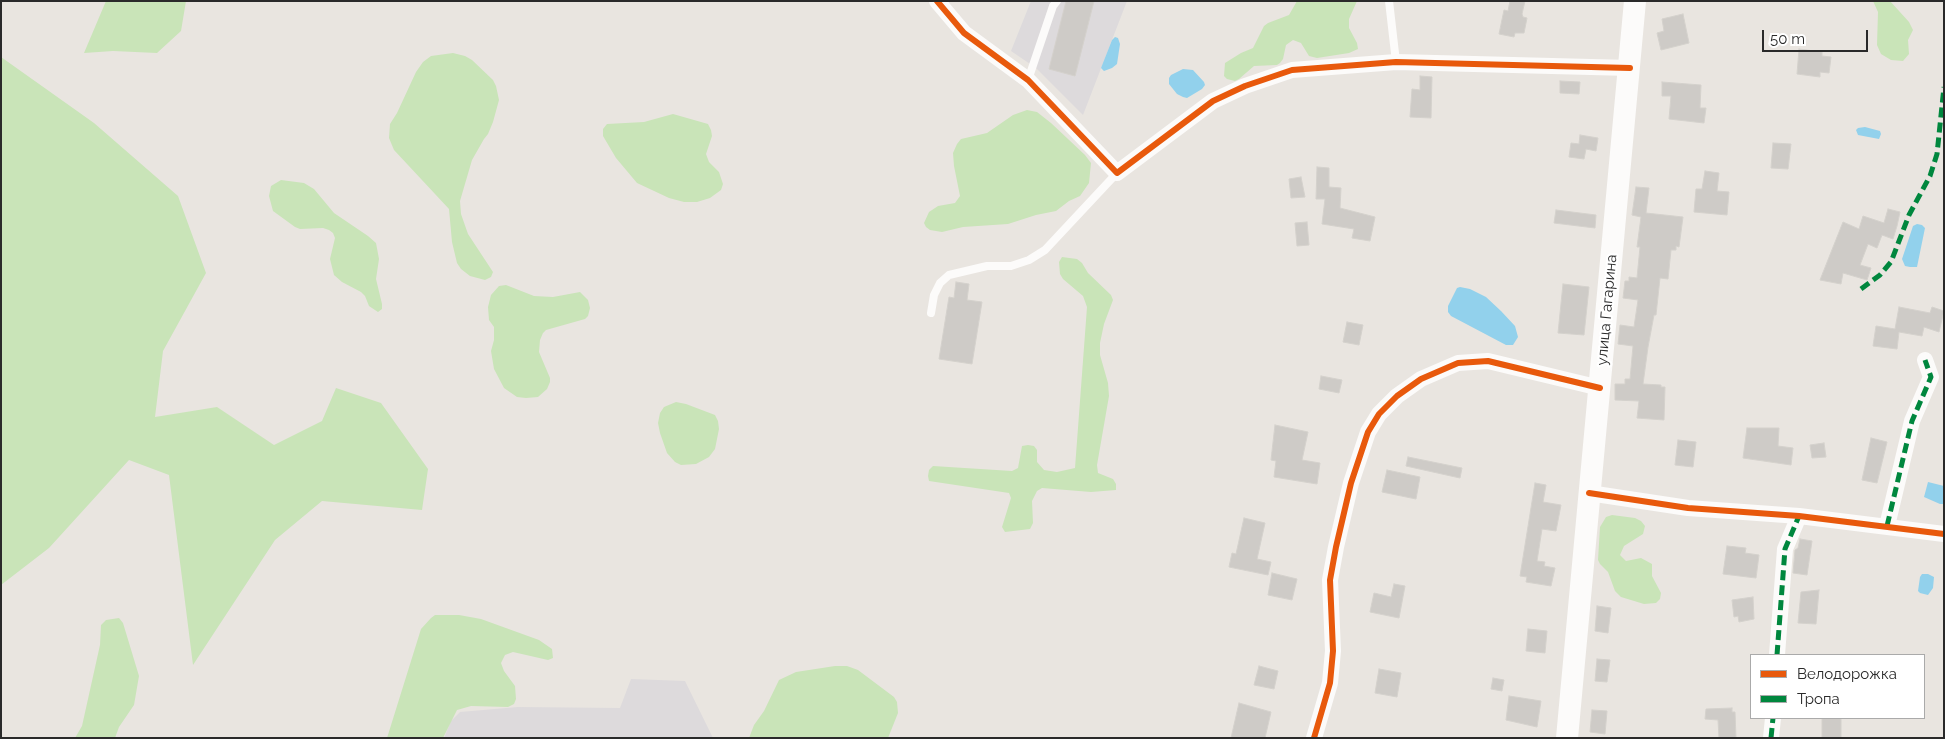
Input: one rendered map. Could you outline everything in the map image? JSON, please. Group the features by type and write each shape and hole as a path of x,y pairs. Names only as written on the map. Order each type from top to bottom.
{"main road":[{"name":"улица Гагарина","path":"1567,738 1635,1"}],"street":[{"path":"937,1 964,33 1028,80 1117,172 1214,102 1244,86 1292,70 1396,62 1630,68"},
{"path":"1887,526 1912,421 1930,377 1925,360"},
{"path":"1314,738 1330,683 1333,651 1330,580 1336,547 1351,483 1368,432 1379,414 1396,396 1421,379 1458,363 1488,361 1600,388"},
{"path":"1589,493 1688,508 1799,516 1944,534"},
{"path":"1777,654 1785,549 1799,516"},
{"path":"1771,738 1773,719"}],"lane":[{"path":"1028,80 1053,6 1057,1"},
{"path":"1389,1 1396,62"},
{"path":"931,313 934,295 940,283 949,276 987,266 1011,266 1029,260 1045,250 1117,172"}],"shaded area":[{"path":"1031,1 1127,1 1083,115 1036,68 1011,51"},
{"path":"631,679 685,681 713,738 444,738 451,721 460,712 518,707 620,708"}],"green space":[{"path":"106,1 186,1 181,31 157,53 113,51 84,53"},
{"path":"1297,1 1357,1 1349,19 1349,28 1358,49 1349,53 1317,58 1309,56 1301,43 1293,40 1286,45 1283,59 1277,65 1254,66 1235,81 1227,79 1224,76 1225,63 1253,48 1264,26 1289,15"},
{"path":"1873,1 1890,1 1909,22 1913,30 1908,40 1909,54 1903,61 1891,60 1881,54 1877,45 1878,12"},
{"path":"453,53 472,60 493,80 499,100 488,134 472,160 460,201 461,214 468,234 493,272 491,277 485,280 470,276 461,269 457,263 452,242 449,209 394,150 389,138 390,124 423,62 431,56"},
{"path":"1,57 94,123 178,196 206,273 163,351 155,417 217,407 274,445 322,421 336,388 381,403 428,469 422,510 322,501 275,540 193,665 169,475 129,460 49,548 1,585"},
{"path":"1027,110 1037,112 1051,123 1091,163 1089,183 1080,196 1069,201 1056,211 1008,224 963,227 942,232 930,230 926,227 924,223 929,212 938,206 955,203 960,196 953,153 961,139 987,133 1013,115"},
{"path":"673,114 708,124 711,130 712,136 706,154 709,162 719,172 723,184 721,190 710,198 697,202 684,202 669,198 637,183 616,158 603,136 603,129 607,124 644,122"},
{"path":"281,180 304,183 314,189 334,213 376,243 379,259 376,279 382,309 378,312 369,306 361,292 342,282 334,275 330,259 335,238 333,233 323,228 300,229 273,211 269,196 271,186"},
{"path":"1062,257 1077,259 1082,263 1088,273 1111,295 1113,300 1104,324 1100,343 1100,355 1108,383 1109,396 1097,465 1098,473 1113,479 1116,484 1116,490 1091,492 1042,488 1037,491 1032,501 1033,523 1030,529 1005,532 1002,527 1011,498 1009,493 929,481 929,470 933,466 1012,471 1018,468 1022,446 1028,445 1034,446 1037,450 1037,462 1044,470 1057,472 1075,468 1087,307 1083,296 1063,279 1060,274 1059,262"},
{"path":"506,285 534,296 553,297 580,292 588,300 590,308 585,319 546,330 543,333 539,352 550,382 547,389 538,397 517,397 504,388 494,369 491,351 494,340 494,327 489,320 488,307 491,295 499,286"},
{"path":"676,402 715,415 718,421 719,429 715,449 709,457 696,464 681,465 675,462 667,453 660,433 658,423 660,413 664,407"},
{"path":"1612,515 1635,518 1645,526 1643,534 1624,546 1620,555 1626,561 1641,558 1652,564 1652,576 1661,593 1660,599 1656,603 1644,604 1621,597 1615,591 1608,572 1598,560 1600,527 1606,517"},
{"path":"435,615 459,615 481,619 539,640 552,649 553,658 548,660 513,652 505,655 501,663 504,671 515,686 516,699 514,704 508,707 471,706 457,710 443,738 387,738 421,629"},
{"path":"119,618 123,623 139,676 134,705 119,727 115,738 75,738 82,726 100,645 101,625 106,620"},
{"path":"847,666 858,670 894,697 897,702 898,713 888,738 749,738 754,725 764,711 779,680 796,672"}],"water":[{"path":"1115,37 1118,38 1120,44 1117,64 1104,71 1101,68"},
{"path":"1183,69 1193,70 1205,85 1187,98 1177,94 1169,84 1171,75"},
{"path":"1865,127 1880,131 1879,139 1858,135 1856,130"},
{"path":"1917,224 1925,228 1917,267 1905,266 1902,259 1913,226"},
{"path":"1457,288 1470,289 1486,297 1515,326 1518,337 1513,345 1506,345 1451,316 1448,312 1448,306"},
{"path":"1928,482 1944,486 1944,504 1924,497"},
{"path":"1922,574 1934,577 1933,588 1928,595 1918,591"}],"building":[{"path":"1066,1 1094,1 1075,76 1049,69"},
{"path":"1510,1 1525,1 1522,14 1523,17 1527,18 1524,33 1515,33 1514,37 1499,34 1504,10 1508,11"},
{"path":"1683,14 1689,43 1661,50 1657,33 1664,31 1662,19"},
{"path":"1799,49 1822,52 1822,56 1831,57 1829,73 1820,72 1820,77 1797,74"},
{"path":"1420,76 1432,77 1431,118 1410,117 1412,89 1420,90"},
{"path":"1560,81 1580,82 1579,94 1560,93"},
{"path":"1662,82 1701,85 1700,108 1706,108 1704,123 1669,119 1671,96 1662,96"},
{"path":"1580,135 1598,138 1596,151 1586,149 1584,159 1569,157 1571,143 1579,144"},
{"path":"1773,143 1791,144 1788,169 1771,168"},
{"path":"1317,167 1329,168 1329,187 1341,188 1340,208 1375,217 1370,241 1352,238 1354,229 1322,224 1325,199 1316,199"},
{"path":"1705,171 1719,173 1717,191 1729,192 1727,215 1694,212 1696,189 1702,189"},
{"path":"1301,177 1305,197 1291,198 1289,179"},
{"path":"1636,187 1649,188 1646,213 1683,217 1679,247 1676,246 1676,250 1671,250 1668,279 1660,278 1656,315 1654,315 1643,384 1665,387 1664,420 1637,418 1639,401 1615,400 1615,384 1625,384 1625,379 1630,379 1633,346 1618,344 1620,325 1634,327 1638,300 1623,298 1625,281 1629,281 1629,277 1637,278 1640,247 1637,247 1641,217 1632,215"},
{"path":"1888,209 1900,212 1897,226 1893,239 1882,235 1877,248 1868,244 1860,265 1871,268 1867,280 1843,273 1841,284 1820,280 1843,222 1859,229 1863,216 1884,223"},
{"path":"1556,210 1596,215 1595,228 1554,223"},
{"path":"1307,222 1309,245 1297,246 1295,223"},
{"path":"956,282 969,284 967,300 982,302 972,364 939,359 949,297 954,298"},
{"path":"1563,284 1589,287 1584,335 1558,333"},
{"path":"1899,307 1930,313 1932,307 1944,311 1939,332 1924,327 1922,336 1899,332 1897,349 1873,346 1876,326 1895,329"},
{"path":"1347,322 1363,325 1359,345 1343,342"},
{"path":"1321,376 1342,380 1339,393 1319,389"},
{"path":"1275,425 1308,432 1302,460 1320,463 1317,484 1274,477 1276,461 1271,460"},
{"path":"1747,428 1779,428 1778,446 1793,448 1791,465 1743,458"},
{"path":"1871,438 1887,442 1877,483 1862,480"},
{"path":"1678,440 1696,442 1693,467 1675,465"},
{"path":"1824,443 1826,457 1812,458 1810,445"},
{"path":"1408,457 1462,468 1460,478 1406,466"},
{"path":"1387,470 1420,477 1416,499 1382,492"},
{"path":"1535,483 1546,485 1543,502 1561,505 1556,531 1542,529 1537,561 1545,562 1544,566 1555,568 1551,586 1526,582 1527,577 1520,576"},
{"path":"1244,518 1265,523 1257,559 1271,562 1268,575 1229,567 1232,553 1236,554"},
{"path":"1800,539 1812,541 1807,575 1793,573 1795,550 1798,548"},
{"path":"1727,546 1746,548 1745,553 1759,555 1756,578 1723,574"},
{"path":"1272,573 1297,579 1292,600 1268,595"},
{"path":"1394,584 1405,586 1399,618 1370,612 1374,593 1391,597"},
{"path":"1819,590 1816,624 1798,623 1801,592"},
{"path":"1753,597 1754,619 1739,622 1738,616 1734,617 1732,600"},
{"path":"1597,606 1611,608 1608,633 1595,631"},
{"path":"1528,629 1547,631 1545,653 1526,651"},
{"path":"1597,659 1610,660 1607,682 1595,681"},
{"path":"1259,666 1278,671 1274,689 1254,685"},
{"path":"1379,669 1401,673 1397,697 1375,693"},
{"path":"1493,678 1504,680 1502,691 1491,689"},
{"path":"1509,696 1541,701 1537,727 1506,720"},
{"path":"1239,703 1271,712 1265,738 1231,738"},
{"path":"1732,708 1732,712 1735,712 1736,738 1719,738 1718,720 1705,719 1706,709"},
{"path":"1592,710 1607,711 1605,734 1590,732"},
{"path":"1822,719 1841,719 1841,738 1822,738"}],"marked path":[{"path":"1861,289 1880,275 1891,262 1909,215 1930,176 1937,154 1944,87"},
{"path":"1887,526 1912,421 1931,377 1925,360"},
{"path":"1777,654 1785,549 1799,516"},
{"path":"1771,738 1773,719"}],"cycle path":[{"path":"937,1 964,33 1028,80 1117,173 1213,101 1245,86 1292,70 1396,62 1630,68"},
{"path":"1314,738 1330,683 1333,651 1330,580 1336,547 1351,483 1368,432 1379,414 1397,396 1421,379 1458,363 1488,361 1600,388"},
{"path":"1589,493 1688,508 1799,516 1944,534"}]}
